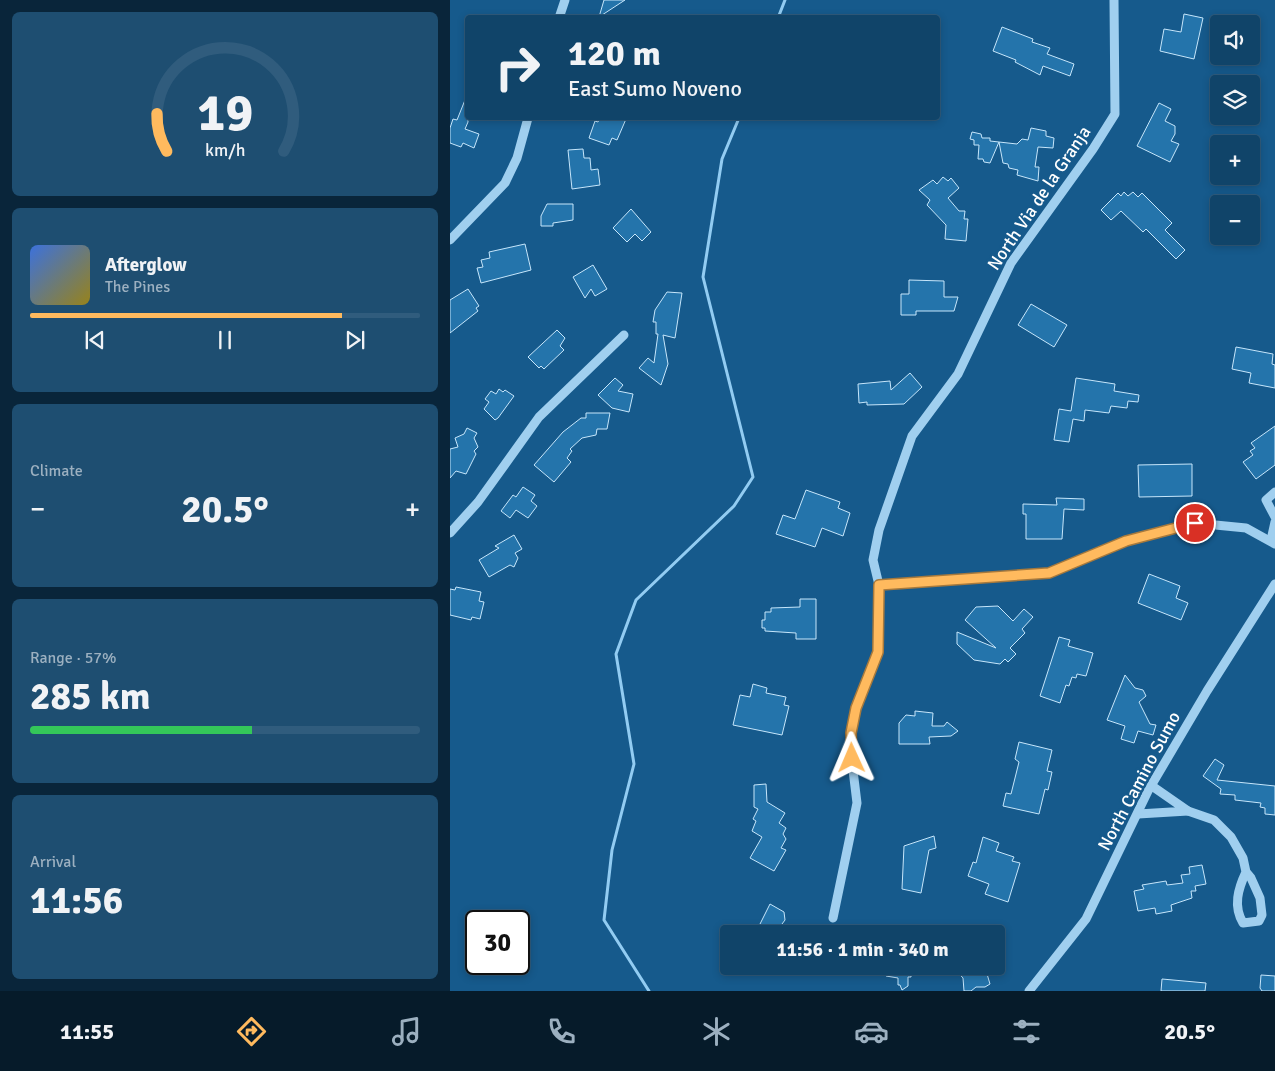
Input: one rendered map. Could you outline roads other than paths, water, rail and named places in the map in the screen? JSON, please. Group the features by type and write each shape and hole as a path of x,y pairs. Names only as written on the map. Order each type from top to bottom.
{"street":[{"path":"560,15 565,0"},
{"name":"North Via de la Granja","path":"833,918 857,803 851,733 856,708 878,652 879,585 873,560 879,530 912,436 958,374 1011,263 1115,114 1114,0"},
{"path":"450,240 505,183 517,158 527,120"},
{"path":"450,534 478,502 540,418 624,335"},
{"path":"1275,492 1266,500 1275,517"},
{"path":"879,585 1049,573 1126,541 1195,523 1246,528 1273,542 1275,522"},
{"name":"North Camino Sumo","path":"1029,991 1086,919 1152,786 1207,691 1275,584"},
{"path":"1152,786 1188,811 1214,820 1232,837 1262,906 1259,922 1251,924 1242,923 1237,914 1240,886 1246,872"},
{"path":"1138,814 1188,811"}],"waterway":[{"path":"779,15 785,0"},
{"path":"649,991 604,920 612,850 634,764 616,654 636,600 734,506 753,477 703,277 722,159 738,120"}]}
